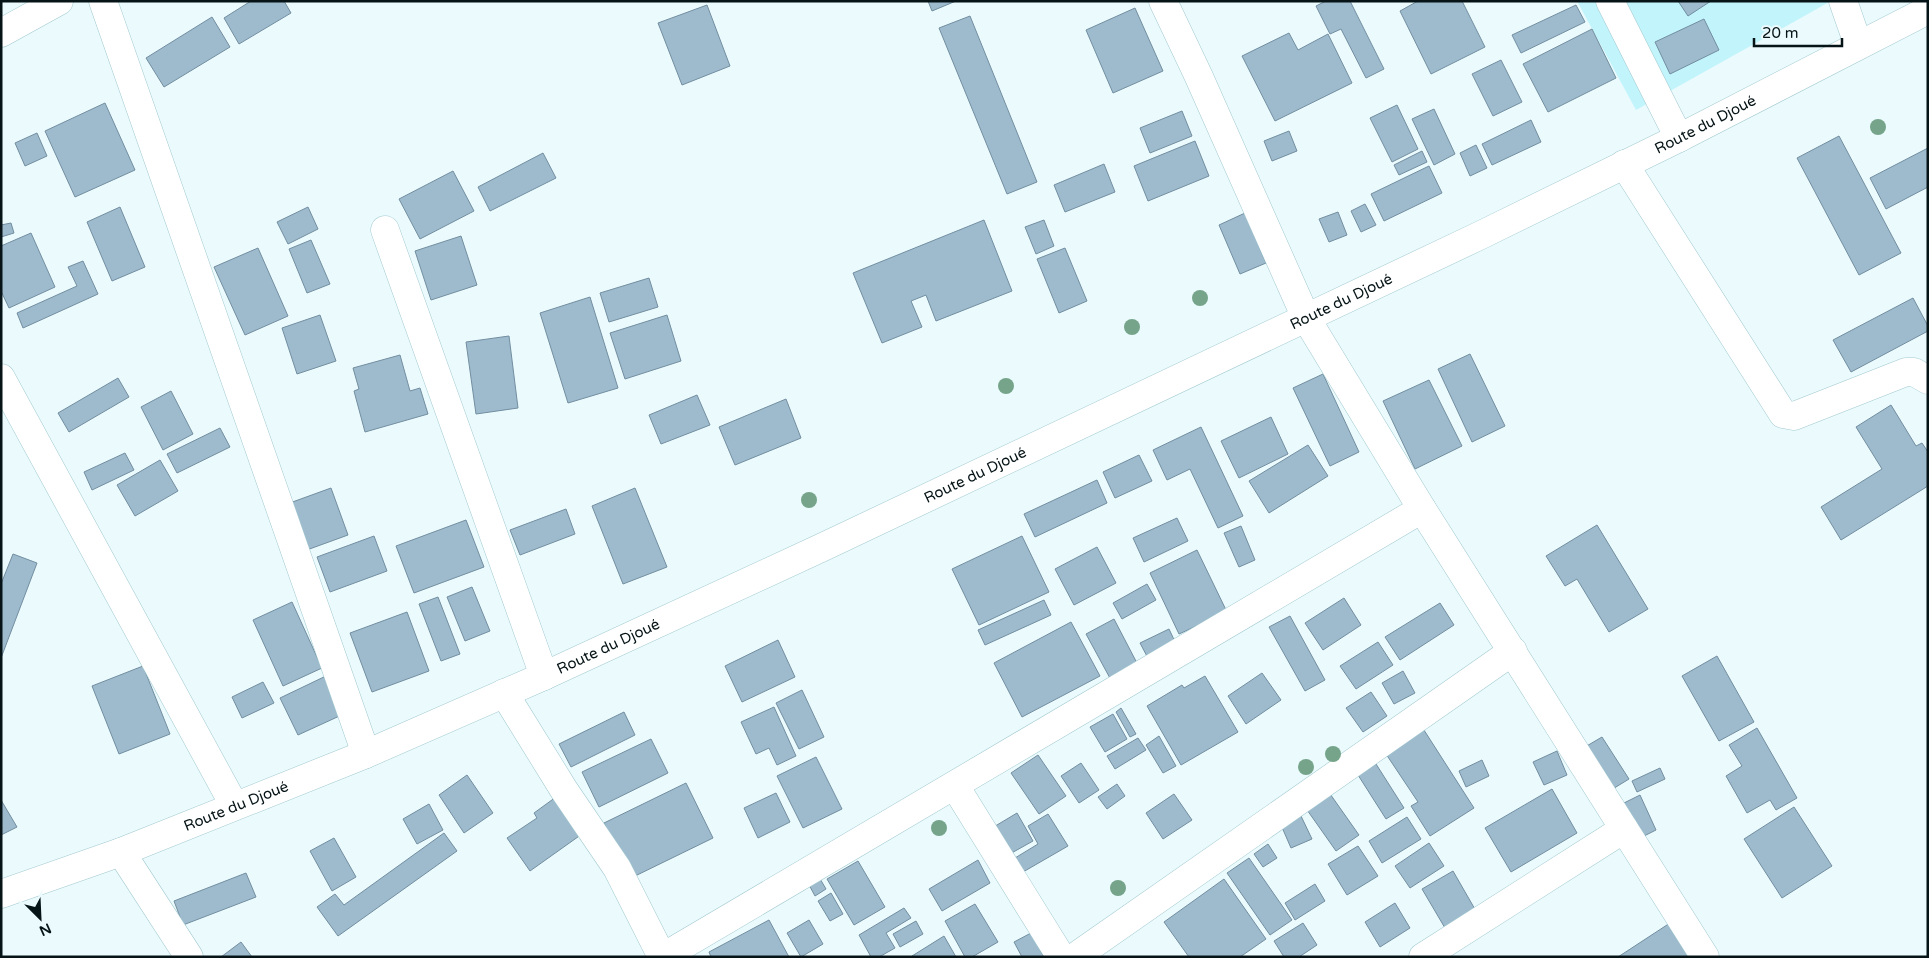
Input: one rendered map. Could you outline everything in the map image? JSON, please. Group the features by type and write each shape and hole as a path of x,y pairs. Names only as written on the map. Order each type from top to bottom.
{"street":[{"path":"1,33 59,1"},
{"path":"103,1 366,754"},
{"path":"1163,1 1199,76 1306,318 1552,717 1593,776 1624,829 1706,957"},
{"path":"1610,1 1679,138"},
{"path":"1843,1 1858,44"},
{"name":"Route du Djoué","path":"1,894 121,852 234,805 366,754 544,676 823,547 1306,318 1679,138 1858,44 1928,10"},
{"path":"1624,164 1783,414 1794,416 1906,372 1914,372 1928,380"},
{"path":"385,230 544,676"},
{"path":"1,378 234,805"},
{"path":"504,693 564,790 617,868 663,957 1422,509"},
{"path":"1075,957 1513,651"},
{"path":"955,786 1061,957"},
{"path":"1423,957 1624,829"},
{"path":"121,852 189,957"}],"shaded area":[{"path":"1577,1 1831,1 1636,110"}],"building":[{"path":"251,1 284,1 291,13 239,44 224,18"},
{"path":"928,1 956,1 932,11"},
{"path":"1326,1 1350,1 1384,69 1366,78 1341,29 1330,34 1316,6"},
{"path":"1418,1 1462,1 1485,47 1431,74 1400,11"},
{"path":"1678,1 1711,1 1688,16"},
{"path":"707,5 730,66 682,85 658,23"},
{"path":"1576,5 1585,22 1521,53 1512,35"},
{"path":"1135,8 1163,71 1113,93 1086,30"},
{"path":"970,16 1037,182 1007,194 939,28"},
{"path":"212,17 230,47 164,87 146,58"},
{"path":"1704,19 1719,50 1670,74 1655,42"},
{"path":"1592,29 1616,78 1548,112 1523,64"},
{"path":"1289,33 1298,50 1328,34 1352,83 1275,121 1242,56"},
{"path":"1501,60 1522,102 1493,116 1472,74"},
{"path":"105,103 135,170 75,197 45,131"},
{"path":"1397,105 1418,149 1392,162 1370,118"},
{"path":"1434,109 1455,154 1434,165 1412,119"},
{"path":"1182,111 1192,136 1150,153 1140,128"},
{"path":"1531,120 1541,142 1492,165 1482,144"},
{"path":"1289,131 1297,151 1272,161 1264,141"},
{"path":"37,133 47,156 25,166 15,143"},
{"path":"1839,136 1901,253 1859,275 1797,158"},
{"path":"1195,141 1209,176 1148,201 1134,166"},
{"path":"1476,145 1487,168 1470,176 1460,153"},
{"path":"1928,148 1928,187 1886,209 1870,178"},
{"path":"1422,151 1427,162 1399,175 1394,165"},
{"path":"543,153 556,178 490,211 478,187"},
{"path":"1104,164 1115,192 1065,212 1054,185"},
{"path":"1429,166 1442,193 1384,221 1371,194"},
{"path":"453,171 474,211 420,239 399,199"},
{"path":"1365,204 1376,225 1361,232 1351,211"},
{"path":"120,207 145,267 112,281 87,222"},
{"path":"308,207 318,229 288,244 277,222"},
{"path":"1338,212 1347,235 1329,242 1319,219"},
{"path":"1245,213 1266,263 1240,274 1219,225"},
{"path":"984,220 1012,291 936,321 926,295 911,301 922,327 882,343 853,273"},
{"path":"1044,220 1054,246 1036,254 1025,227"},
{"path":"11,223 14,233 1,237 1,225"},
{"path":"31,233 55,287 9,308 1,291 1,246"},
{"path":"461,236 477,285 431,300 415,251"},
{"path":"311,240 330,284 307,293 289,249"},
{"path":"258,248 288,316 245,335 214,267"},
{"path":"1065,248 1087,301 1059,313 1037,259"},
{"path":"83,261 98,294 23,328 17,313 77,286 68,267"},
{"path":"649,278 658,307 609,322 600,293"},
{"path":"590,297 618,388 568,403 540,313"},
{"path":"1913,298 1928,326 1928,331 1851,372 1833,340"},
{"path":"320,315 336,361 297,374 282,328"},
{"path":"667,315 681,361 625,379 610,333"},
{"path":"509,336 518,408 476,414 466,342"},
{"path":"1470,354 1505,426 1472,442 1438,369"},
{"path":"400,355 410,391 420,388 428,414 365,432 354,391 359,389 353,368"},
{"path":"1323,374 1359,452 1330,466 1293,388"},
{"path":"118,378 129,397 69,432 58,413"},
{"path":"1429,380 1462,446 1415,469 1383,401"},
{"path":"171,391 193,434 163,450 141,407"},
{"path":"697,395 710,425 661,444 649,415"},
{"path":"786,399 801,438 735,465 719,427"},
{"path":"1891,405 1916,446 1922,443 1928,452 1928,486 1841,540 1821,507 1882,469 1856,427"},
{"path":"1271,417 1288,454 1239,478 1221,441"},
{"path":"1201,427 1243,516 1218,528 1190,469 1167,480 1153,450"},
{"path":"220,428 230,447 177,473 167,454"},
{"path":"1308,445 1328,476 1269,513 1249,481"},
{"path":"125,453 134,470 92,490 84,472"},
{"path":"1139,455 1152,481 1115,498 1103,472"},
{"path":"160,460 178,491 135,516 117,485"},
{"path":"1097,480 1107,503 1035,537 1024,514"},
{"path":"331,488 348,535 304,551 287,504"},
{"path":"635,488 667,567 623,584 592,506"},
{"path":"566,509 575,534 520,555 510,530"},
{"path":"1177,518 1188,541 1144,562 1133,538"},
{"path":"466,520 484,567 414,593 396,546"},
{"path":"1597,525 1648,609 1609,632 1577,579 1565,586 1546,556"},
{"path":"1241,526 1255,560 1239,567 1224,533"},
{"path":"374,536 387,571 330,592 317,557"},
{"path":"1022,536 1049,592 979,625 952,569"},
{"path":"1097,547 1116,583 1074,605 1055,569"},
{"path":"1197,550 1227,612 1179,634 1150,573"},
{"path":"13,554 37,563 1,658 1,584"},
{"path":"1147,584 1156,600 1122,619 1113,603"},
{"path":"472,587 490,631 465,641 447,597"},
{"path":"438,597 460,654 441,661 419,604"},
{"path":"1344,598 1361,625 1323,650 1305,623"},
{"path":"1044,600 1051,615 985,645 978,630"},
{"path":"292,602 322,668 283,686 253,620"},
{"path":"1440,603 1454,625 1400,660 1385,637"},
{"path":"407,612 429,671 372,692 350,633"},
{"path":"1290,616 1325,680 1305,691 1269,627"},
{"path":"1114,619 1138,665 1111,680 1086,634"},
{"path":"1071,622 1100,676 1022,717 994,663"},
{"path":"1169,629 1177,646 1149,660 1140,643"},
{"path":"778,640 795,677 742,702 725,666"},
{"path":"1378,642 1393,665 1356,689 1340,666"},
{"path":"1717,656 1754,722 1719,741 1682,676"},
{"path":"143,666 170,734 119,754 92,686"},
{"path":"1403,671 1415,693 1394,704 1382,683"},
{"path":"1262,673 1281,700 1246,724 1228,696"},
{"path":"328,675 346,713 298,735 280,698"},
{"path":"1205,676 1238,732 1181,765 1147,706 1182,685 1184,688"},
{"path":"263,682 274,703 242,718 232,697"},
{"path":"802,690 824,737 799,749 776,703"},
{"path":"1371,692 1387,716 1363,732 1346,708"},
{"path":"774,707 796,756 777,765 769,748 756,754 741,722"},
{"path":"1121,708 1136,734 1130,737 1116,712"},
{"path":"624,712 635,735 571,767 559,744"},
{"path":"1113,714 1127,739 1105,752 1090,727"},
{"path":"1422,727 1474,808 1430,836 1411,806 1418,802 1384,751"},
{"path":"1757,728 1797,798 1776,810 1770,800 1747,813 1726,776 1742,766 1729,745"},
{"path":"1159,736 1176,766 1163,773 1146,745"},
{"path":"1602,737 1629,779 1611,790 1585,747"},
{"path":"1138,738 1146,750 1115,769 1107,756"},
{"path":"651,739 668,773 599,807 582,772"},
{"path":"1557,751 1567,775 1544,785 1533,762"},
{"path":"1038,755 1066,796 1039,814 1011,773"},
{"path":"816,757 842,809 803,828 777,776"},
{"path":"1482,760 1489,776 1466,787 1459,771"},
{"path":"1081,763 1099,790 1079,803 1061,776"},
{"path":"1376,764 1404,808 1386,819 1358,775"},
{"path":"1660,768 1665,779 1637,792 1632,781"},
{"path":"467,775 493,813 464,833 439,795"},
{"path":"686,783 713,838 631,878 604,823"},
{"path":"1117,784 1125,796 1107,809 1098,797"},
{"path":"1552,789 1577,833 1511,872 1485,828"},
{"path":"1328,791 1359,835 1336,851 1305,807"},
{"path":"776,793 790,822 758,838 744,808"},
{"path":"1174,794 1192,820 1163,839 1146,813"},
{"path":"1640,795 1656,830 1638,839 1622,804"},
{"path":"556,797 582,834 530,871 507,838 537,818 534,813"},
{"path":"1,800 17,827 1,835"},
{"path":"429,804 443,830 417,844 403,819"},
{"path":"1794,807 1832,866 1782,898 1744,839"},
{"path":"1017,813 1033,841 1008,855 992,828"},
{"path":"1048,814 1068,846 1023,872 1015,858 1038,844 1028,826"},
{"path":"1301,816 1312,839 1291,848 1281,825"},
{"path":"1407,817 1421,839 1382,863 1369,841"},
{"path":"444,833 457,851 338,936 317,907 335,894 344,905"},
{"path":"334,838 356,877 332,891 310,851"},
{"path":"1429,843 1444,866 1410,888 1395,866"},
{"path":"1268,844 1277,858 1263,867 1254,854"},
{"path":"1358,846 1378,876 1347,895 1328,864"},
{"path":"1249,858 1292,920 1270,935 1227,873"},
{"path":"978,860 990,883 942,911 929,889"},
{"path":"858,861 885,907 854,925 827,879"},
{"path":"1453,871 1476,911 1445,928 1422,889"},
{"path":"246,873 256,897 183,925 174,901"},
{"path":"819,877 826,889 815,896 808,883"},
{"path":"1224,879 1266,939 1240,957 1189,957 1164,922"},
{"path":"1315,884 1325,901 1295,920 1285,903"},
{"path":"831,893 843,914 830,921 818,901"},
{"path":"1395,903 1410,928 1380,947 1365,922"},
{"path":"975,904 998,942 972,957 965,957 945,921"},
{"path":"904,908 911,918 886,933 895,948 879,957 871,957 859,935"},
{"path":"769,920 789,957 711,957 709,952"},
{"path":"809,920 823,944 801,957 787,933"},
{"path":"916,921 923,934 900,947 893,934"},
{"path":"1303,923 1317,945 1299,957 1284,957 1274,941"},
{"path":"1670,923 1691,957 1618,957"},
{"path":"1031,933 1044,957 1022,957 1014,942"},
{"path":"944,936 956,957 912,957 912,956"},
{"path":"241,942 252,957 221,957"}]}
